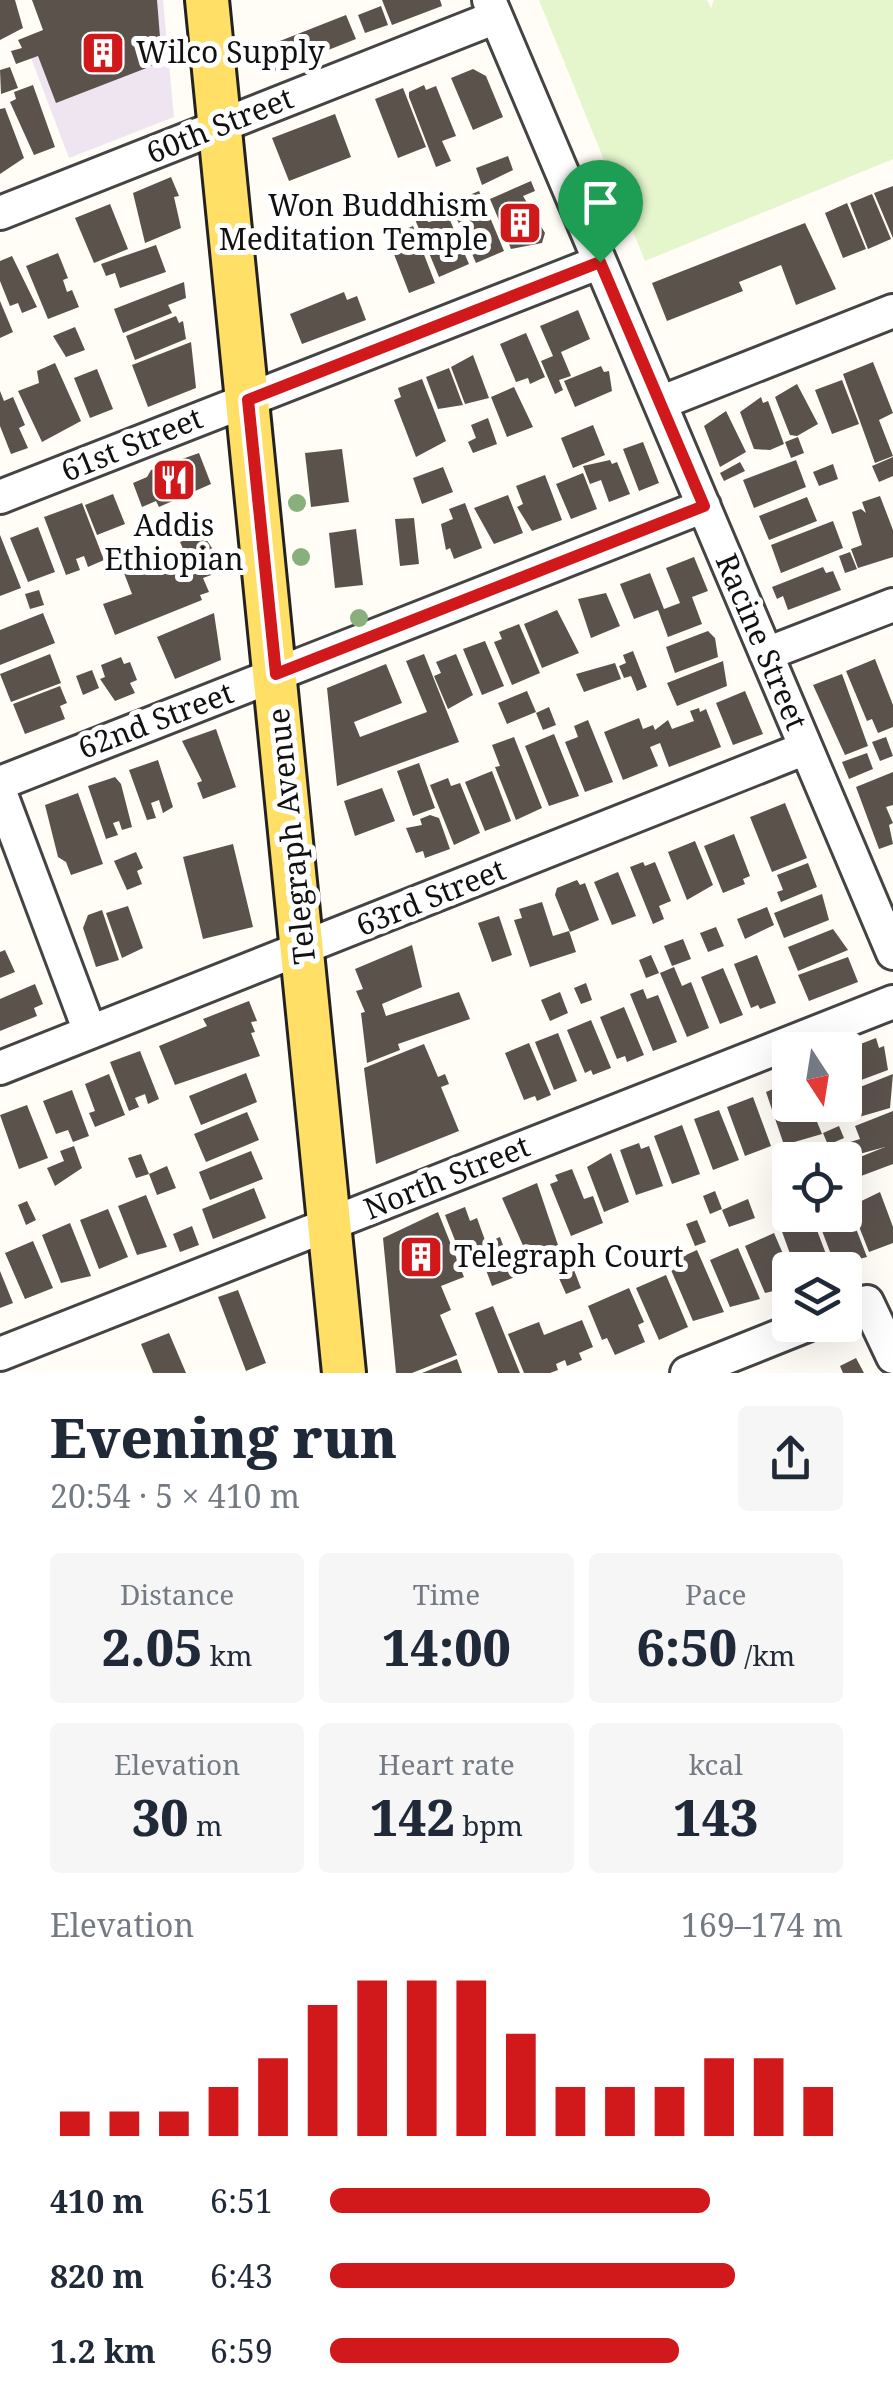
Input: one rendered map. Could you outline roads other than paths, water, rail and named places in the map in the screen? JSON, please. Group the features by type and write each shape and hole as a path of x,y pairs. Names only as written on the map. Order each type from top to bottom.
{"main road":[{"name":"Telegraph Avenue","path":"208,0 344,1373"}],"street":[{"name":"60th Street","path":"0,213 220,125 492,8"},
{"name":"Racine Street","path":"492,8 889,934"},
{"name":"61st Street","path":"0,498 600,262"},
{"path":"660,403 893,311"},
{"name":"62nd Street","path":"0,782 704,506"},
{"path":"766,654 893,604"},
{"name":"63rd Street","path":"0,1068 806,748"},
{"path":"0,792 90,1032"},
{"name":"North Street","path":"0,1354 893,1002"},
{"path":"868,1301 893,1356"},
{"path":"687,1373 772,1339"}],"place":[{"name":"Wilco Supply","path":"103,53"},
{"name":"Won Buddhism Meditation Temple","path":"520,223"},
{"name":"Addis Ethiopian","path":"174,480"},
{"name":"Telegraph Court","path":"421,1257"}]}
